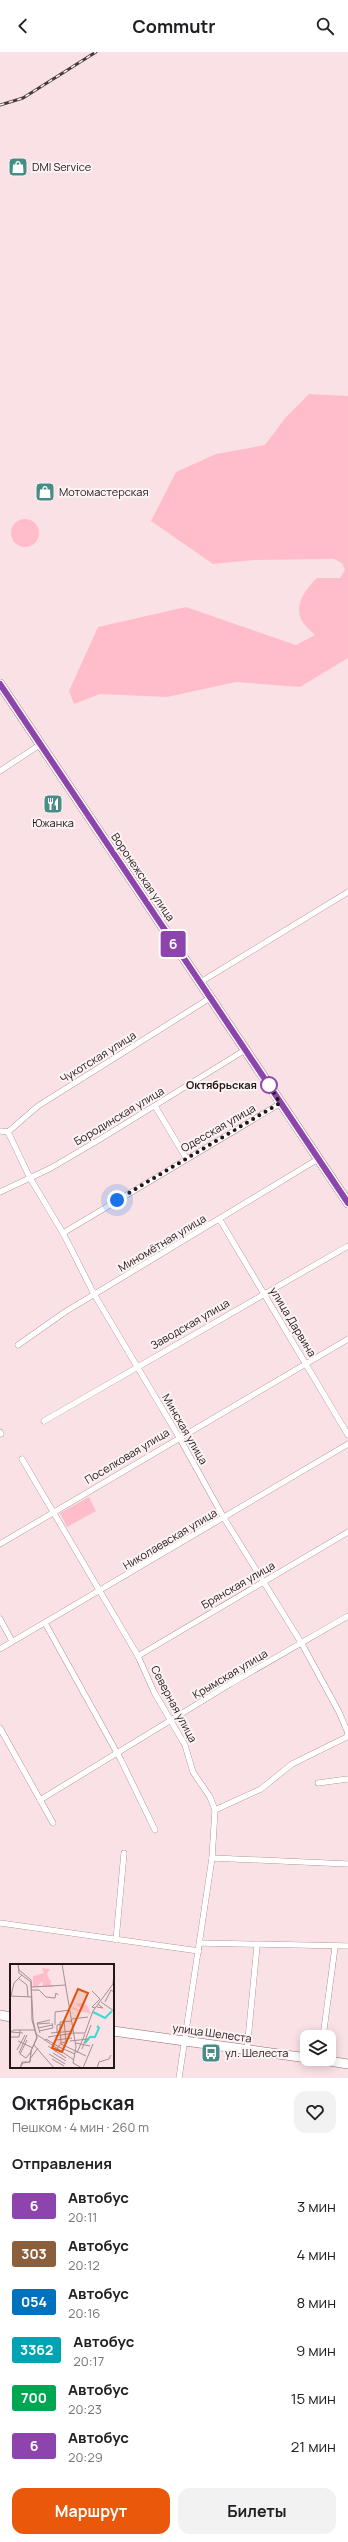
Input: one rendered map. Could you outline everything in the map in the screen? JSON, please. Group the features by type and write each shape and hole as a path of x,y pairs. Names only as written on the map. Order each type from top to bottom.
{"main road":[{"name":"Воронежская улица","path":"0,684 199,983 348,1203"},
{"path":"0,2015 10,2016"},
{"name":"улица Шелеста","path":"114,2031 300,2057"},
{"path":"336,2062 348,2064"}],"street":[{"path":"0,772 40,744"},
{"path":"199,983 348,892"},
{"name":"Чукотская улица","path":"8,1132 38,1106 210,998"},
{"name":"Бородинская улица","path":"0,1192 30,1178 155,1106 245,1050"},
{"name":"Одесская улица","path":"63,1233 280,1103"},
{"path":"155,1106 186,1158"},
{"path":"0,1131 8,1132"},
{"name":"Минская улица","path":"8,1132 30,1178 63,1233 94,1294 179,1437 224,1518 302,1644 339,1712 348,1735"},
{"name":"Миномётная улица","path":"18,1345 94,1294 220,1220 318,1159"},
{"name":"улица Дарвина","path":"220,1220 348,1435"},
{"name":"Заводская улица","path":"44,1421 348,1246"},
{"name":"Поселковая улица","path":"0,1544 179,1437 348,1339"},
{"name":"Николаевская улица","path":"0,1649 100,1592 348,1444"},
{"name":"Северная улица","path":"22,1459 138,1656 185,1745 193,1772 210,1797 215,1810 212,1858 186,2041 179,2078"},
{"name":"Брянская улица","path":"138,1656 348,1532"},
{"name":"Крымская улица","path":"40,1800 348,1616"},
{"path":"0,1619 12,1641"},
{"path":"45,1623 118,1753 155,1830"},
{"path":"0,1728 53,1823"},
{"path":"215,1810 261,1789 292,1764 348,1735"},
{"path":"318,1782 348,1779"},
{"path":"116,1940 124,1853"},
{"path":"212,1858 348,1864"},
{"path":"0,1923 199,1951"},
{"path":"200,1943 257,1946 348,1946"},
{"path":"246,2050 257,1946"},
{"path":"325,2030 335,1947"}],"shaded area":[{"path":"309,394 348,396 348,658 300,687 236,682 167,697 100,694 74,704 69,691 98,627 186,607 296,645 315,635 302,621 299,609 300,603 305,592 317,578 340,578 345,570 342,563 334,559 254,560 213,564 151,521 176,472 216,454 265,445 286,417"},
{"path":"25,519 35,523 39,533 35,543 25,547 15,543 11,533 15,523"},
{"path":"89,1497 96,1511 67,1527 60,1513"}],"railway":[{"path":"0,105 23,98 96,52"}],"bus line":[{"name":"6","path":"0,684 348,1203"}],"place":[{"name":"DMI Service","path":"18,167"},
{"name":"Мотомастерская","path":"45,492"},
{"name":"Южанка","path":"53,804"},
{"name":"Октябрьская","path":"269,1085"},
{"name":"ул. Шелеста","path":"211,2053"}],"route":[{"path":"117,1200 280,1103 269,1085"}]}
